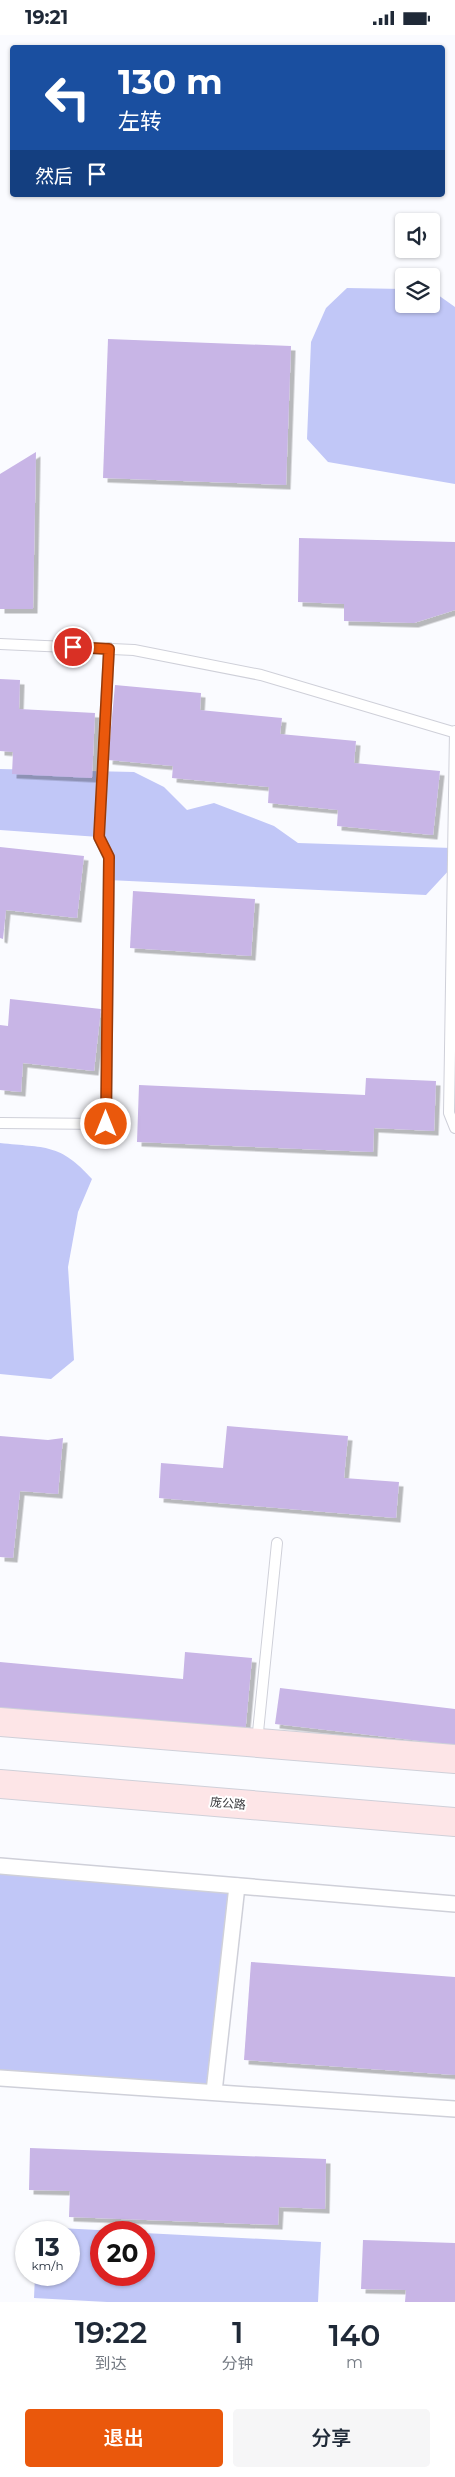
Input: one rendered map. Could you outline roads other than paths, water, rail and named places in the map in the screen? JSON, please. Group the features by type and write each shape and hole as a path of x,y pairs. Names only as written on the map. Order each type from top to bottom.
{"main road":[{"path":"0,1722 455,1759"},
{"name":"庞公路","path":"0,1784 455,1822"}],"street":[{"path":"0,1866 455,1904"},
{"path":"214,2092 237,1885"},
{"path":"0,2078 455,2109"}],"lane":[{"path":"0,644 134,649 261,675 454,731 449,1113 455,1128"},
{"path":"0,1123 106,1124 109,857 99,837 109,649"},
{"path":"257,1743 277,1543"}]}
